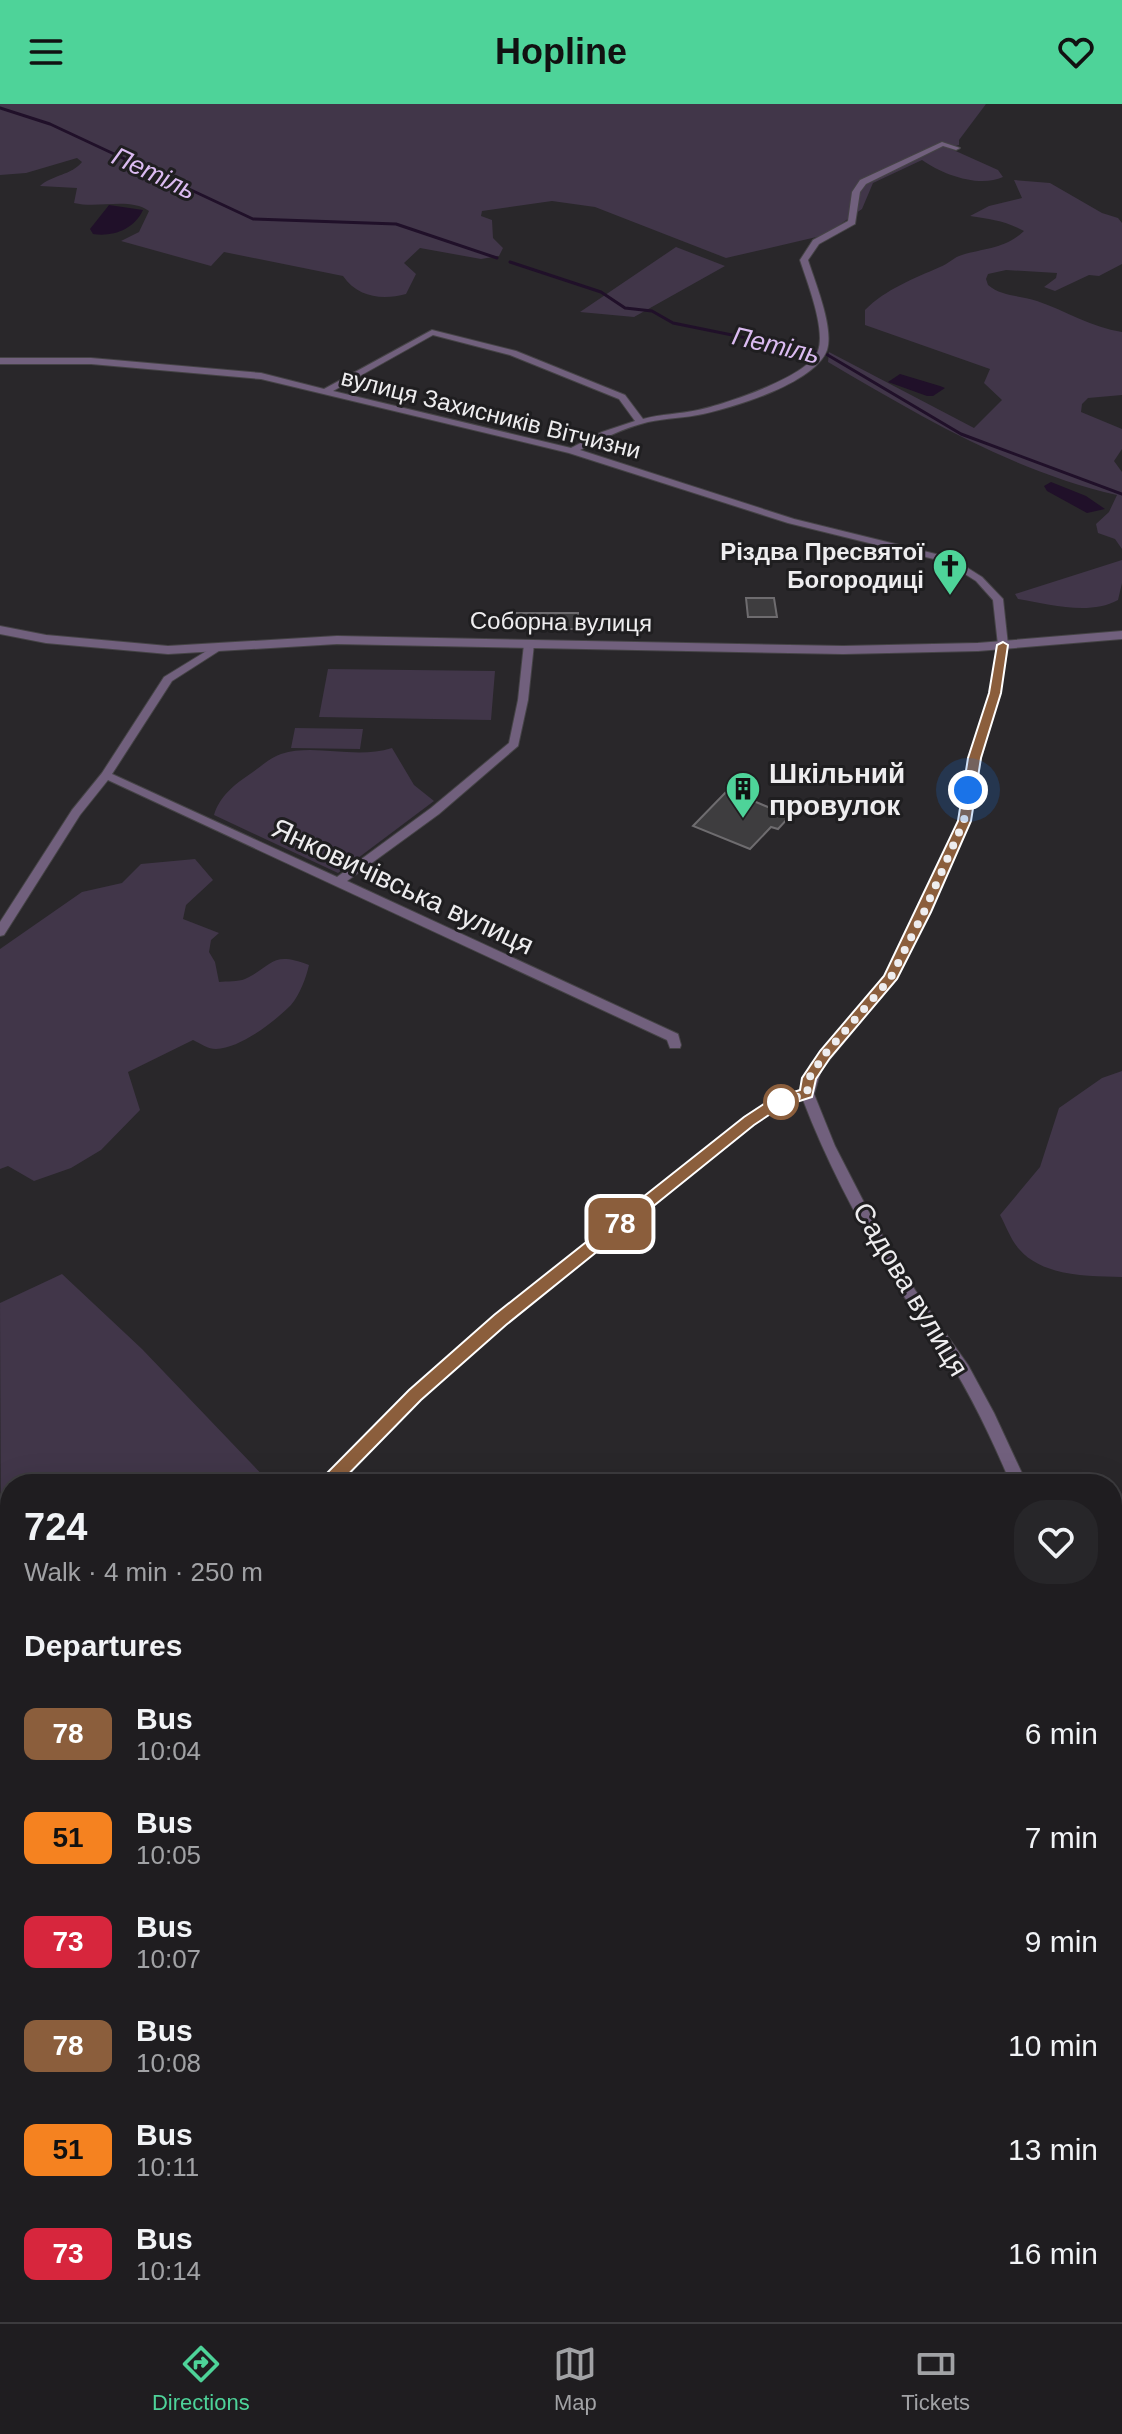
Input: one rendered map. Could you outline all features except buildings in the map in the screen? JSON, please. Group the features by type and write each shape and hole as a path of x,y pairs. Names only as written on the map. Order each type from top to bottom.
{"street":[{"path":"572,451 640,421 705,411 770,388 810,369 821,354 824,330 819,323 813,281 804,260 816,242 852,222 856,192 863,182 942,144 956,148"},
{"path":"324,392 432,332 513,353 622,397 640,421"},
{"name":"вулиця Захисників Вітчизни","path":"0,361 91,361 261,376 572,451 791,521 949,560 979,579 998,599 1003,645 995,693 975,758 964,821 890,979 825,1054 809,1078 807,1094"},
{"name":"Соборна вулиця","path":"0,630 46,639 168,650 337,640 843,650 1003,645 1122,635"},
{"path":"338,882 435,811 514,744 529,644"},
{"path":"0,932 76,813 106,775 168,679 217,649"},
{"name":"Янковичівська вулиця","path":"106,775 673,1037 675,1045"},
{"path":"337,1474 415,1395 500,1320 749,1121 775,1103 807,1094"},
{"name":"Садова вулиця","path":"807,1094 824,1141 879,1242 953,1354 995,1430 1015,1474"}],"shaded area":[{"path":"0,104 986,104 959,140 959,145 949,148 998,170 1003,177 984,181 962,178 940,171 922,160 873,183 862,209 825,235 726,258 595,207 552,201 482,211 481,216 492,220 493,238 503,248 499,256 481,259 420,248 404,263 416,274 406,294 380,297 363,293 343,276 224,252 211,266 121,241 139,232 149,211 123,204 74,203 77,188 40,186 78,166 82,162 77,158 26,173 0,175"},
{"path":"1014,180 1050,183 1102,213 1118,218 1122,223 1122,264 1099,276 1089,275 1055,291 1044,287 1056,278 1057,273 1006,270 988,274 986,279 988,285 999,292 1037,301 1089,323 1122,332 1122,395 1088,398 1082,404 1081,412 1122,429 1122,449 1114,461 1122,472 1122,549 1115,539 1098,533 1096,524 1109,512 1117,495 1078,485 1004,457 932,421 828,362 829,352 974,428 1002,400 984,383 990,369 865,325 865,310 900,285 959,256 1002,245 1024,231 991,219 970,216 989,206 1022,198"},
{"path":"109,205 143,210 134,223 122,231 93,234 90,229"},
{"path":"676,247 725,266 634,317 580,312"},
{"path":"900,374 945,388 933,396 927,396 888,382"},
{"path":"1051,482 1086,496 1105,509 1087,513 1047,491 1044,486"},
{"path":"1122,560 1118,600 1107,605 1069,607 1018,599 1015,594"},
{"path":"328,669 495,671 491,720 319,717"},
{"path":"295,728 363,729 360,749 291,748"},
{"path":"392,748 414,785 434,801 338,873 214,815 233,787 281,754 308,750 364,752"},
{"path":"195,859 213,880 186,905 183,919 219,933 211,940 209,952 215,962 219,982 245,979 279,959 296,961 309,965 294,1001 266,1026 236,1044 213,1049 193,1040 128,1072 140,1110 101,1150 71,1168 34,1181 8,1166 0,1169 0,949 82,892 122,883 141,864"},
{"path":"1122,1071 1122,1277 1053,1270 1029,1258 1019,1249 1000,1215 1040,1167 1059,1108 1102,1078"},
{"path":"62,1274 142,1349 261,1474 1,1474 0,1303"}],"waterway":[{"name":"Петіль","path":"0,108 50,124 253,219 396,224 497,258"},
{"name":"Петіль","path":"510,262 601,292 625,308 652,311 673,323 826,354 961,434 1122,494"}],"bus line":[{"name":"78","path":"337,1474 415,1395 500,1320 749,1121 775,1103 807,1094 809,1078 825,1054 890,979 964,821 975,758 995,693 1003,645"}],"place":[{"name":"Різдва Пресвятої Богородиці","path":"950,597"},
{"name":"Шкільний провулок","path":"743,820"}],"route":[{"path":"781,1102 775,1103 807,1094 809,1078 825,1054 890,979 964,821 968,790"}]}
